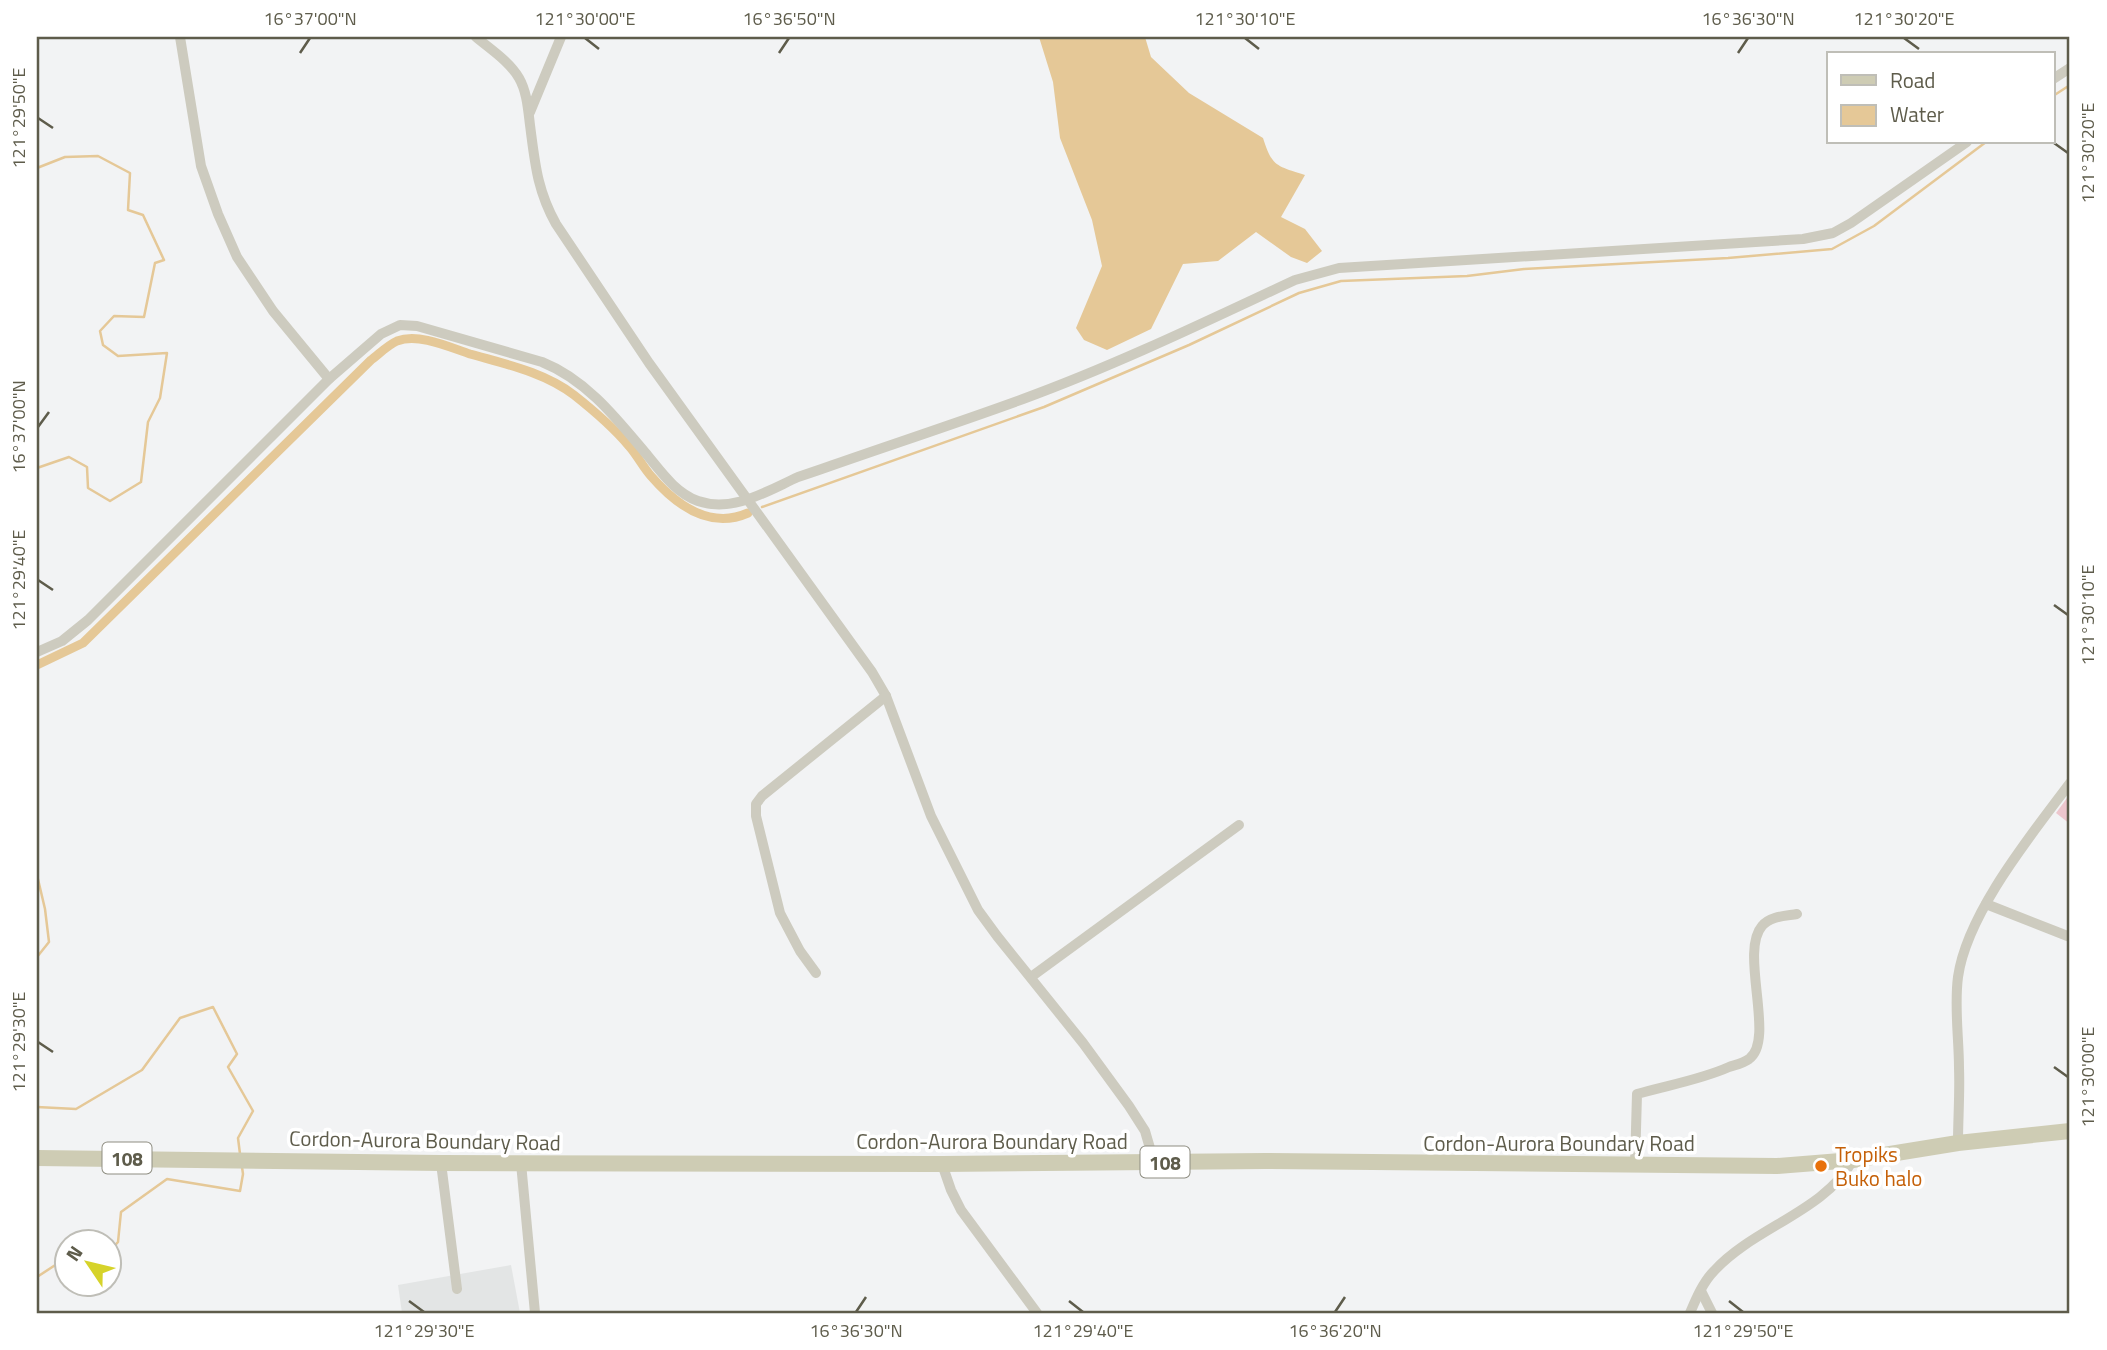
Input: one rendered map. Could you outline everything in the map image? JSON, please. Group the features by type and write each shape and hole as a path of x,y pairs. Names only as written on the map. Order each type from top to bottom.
{"main road":[{"name":"Cordon-Aurora Boundary Road","path":"37,1158 440,1163 1154,1162 1777,1166 1853,1160 1958,1143 2070,1131"}],"street":[{"path":"180,37 201,166 218,214 237,257 273,311 329,379"},
{"path":"476,37 502,58 518,76 526,94 538,182 545,204 649,363 872,672 886,696 931,816 978,910 1083,1043 1141,1123 1149,1140 1154,1162"},
{"path":"529,116 561,37"},
{"path":"2054,78 2070,68"},
{"path":"37,652 62,640 88,620 329,379 381,334 400,326 417,326 561,369 582,384 615,417 669,481 687,496 714,505 732,504 748,500 802,476 1024,399 1176,335 1294,280 1339,268 1803,239 1833,233 1964,144"},
{"path":"817,973 800,951 780,913 755,808 762,796 886,696"},
{"path":"1958,1143 1958,974 1986,904 2070,783"},
{"path":"1031,977 1239,825"},
{"path":"1986,904 2070,937"},
{"path":"1635,1165 1637,1094 1709,1076 1750,1059 1758,1048 1755,938 1769,920 1797,914"},
{"path":"1690,1313 1712,1272 1734,1252 1834,1186 1853,1160"},
{"path":"440,1163 457,1289"},
{"path":"521,1163 535,1313"},
{"path":"942,1164 961,1210 1037,1313"},
{"path":"1701,1290 1712,1313"}],"shaded area":[{"path":"2070,794 2070,824 2056,813"},
{"path":"511,1265 520,1313 402,1313 398,1285"}],"water":[{"path":"1039,37 1145,37 1151,57 1189,93 1263,138 1269,155 1277,164 1305,175 1281,217 1305,229 1322,251 1307,263 1291,257 1256,232 1218,261 1183,264 1151,329 1107,350 1084,340 1076,328 1102,266 1092,220 1060,138 1053,82"}],"waterway":[{"path":"2054,95 2070,85"},
{"path":"762,507 1044,407 1189,345 1299,293 1341,281 1467,276 1524,269 1728,258 1832,249 1874,226 1983,144"},
{"path":"37,168 65,157 98,156 130,173 128,210 143,215 164,260 155,263 144,317 114,316 100,331 103,345 118,356 167,353 160,398 148,422 141,482 110,501 88,488 87,467 69,457 37,468"},
{"path":"37,665 83,643 371,360 397,341 406,339 434,342 550,380 574,395 610,425 651,476 682,505 694,512 720,518 748,513"},
{"path":"37,875 49,942 37,957"},
{"path":"37,1107 76,1109 142,1070 180,1018 213,1007 237,1054 228,1067 253,1111 238,1138 240,1154"},
{"path":"119,1228 121,1212 167,1179 240,1191 242,1167"},
{"path":"37,1277 52,1267"}],"place":[{"name":"Tropiks Buko halo","path":"1821,1166"}]}
